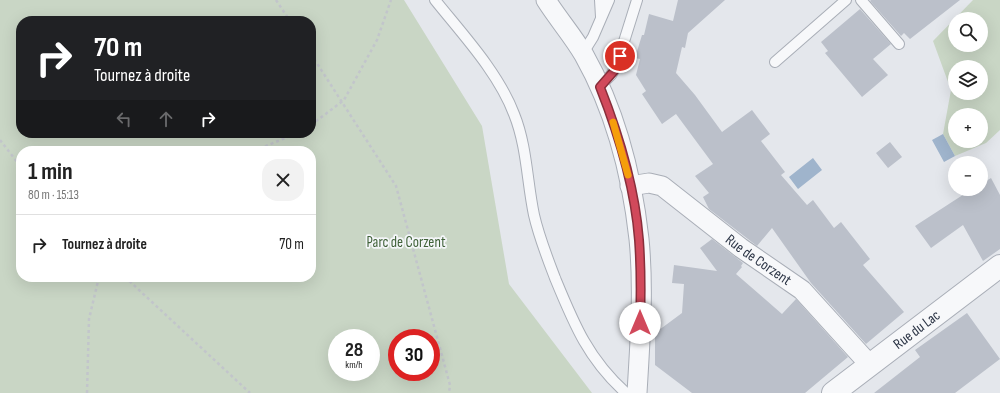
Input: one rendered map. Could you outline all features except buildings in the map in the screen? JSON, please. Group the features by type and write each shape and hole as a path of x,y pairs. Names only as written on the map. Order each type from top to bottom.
{"street":[{"path":"546,0 583,53 600,87 613,122 630,186 639,240 640,323 637,393"},
{"name":"Rue de Corzent","path":"630,186 652,183 662,186 741,248 802,290 870,365"},
{"name":"Rue du Lac","path":"833,393 1000,266"}],"lane":[{"path":"435,0 490,69 508,98 521,134 538,231 569,312 585,346 594,360 626,393"},
{"path":"600,0 601,19"},
{"path":"583,53 593,37 609,0"},
{"path":"600,87 616,67 638,0"},
{"path":"775,62 846,0"},
{"path":"861,0 899,44"}],"path":[{"path":"276,0 287,16"},
{"path":"316,121 344,100 378,40 392,0"},
{"path":"316,62 396,186 450,385 449,393"},
{"path":"266,146 285,138"},
{"path":"0,140 16,161"},
{"path":"87,393 89,318 98,282"},
{"path":"130,282 250,393"}],"green space":[{"name":"Parc de Corzent","path":"0,0 404,0 482,126 509,284 592,393 0,393"},
{"path":"973,0 1000,0 1000,130 988,141 988,108 948,108 948,143 943,134 949,100 988,100 988,60 948,60 948,82 933,41 948,26 948,52 988,52 988,12 961,12"},
{"path":"951,148 974,148 955,156"}],"water":[{"path":"943,134 948,143 948,148 951,148 955,156 948,156 948,160 944,162 932,140"},
{"path":"813,158 822,170 798,189 789,177"}],"slow traffic":[{"path":"613,122 628,175"}],"route":[{"path":"620,56 614,71 600,87 625,161 635,211 639,240 640,323"}]}
